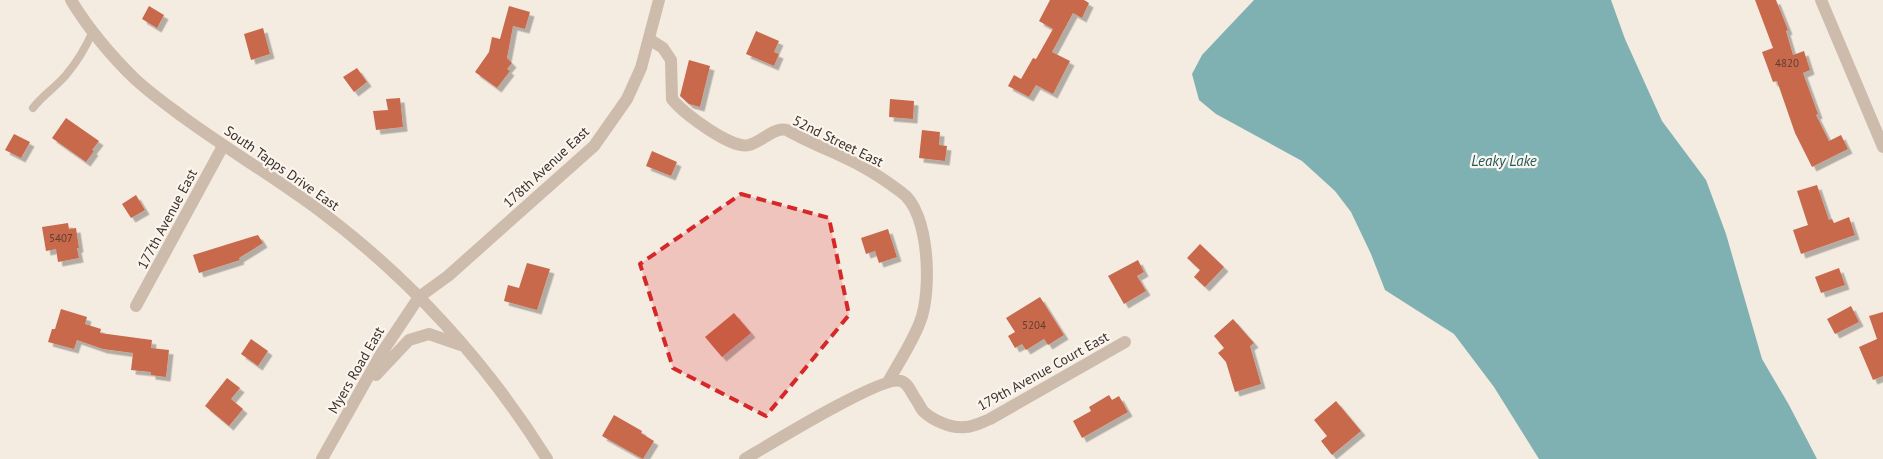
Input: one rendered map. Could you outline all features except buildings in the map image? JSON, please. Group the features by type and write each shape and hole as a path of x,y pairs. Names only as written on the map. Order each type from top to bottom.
{"street":[{"name":"South Tapps Drive East","path":"71,0 93,32 135,79 160,100 223,146 322,212 383,263 419,297 462,345 501,393 546,459"},
{"name":"178th Avenue East","path":"419,297 448,276 594,146 627,99 641,68 659,0"},
{"path":"1821,0 1883,147"},
{"name":"52nd Street East","path":"649,39 663,48 671,60 672,99 686,113 717,134 737,145 743,146 759,142 778,130 787,130 864,167 902,192 912,202 918,212 922,231 927,284 925,302 916,329 888,382"},
{"name":"177th Avenue East","path":"136,306 223,146"},
{"name":"Myers Road East","path":"322,459 381,354 419,297"},
{"path":"362,389 409,340 429,334 462,345"},
{"name":"179th Avenue Court East","path":"888,382 901,380 906,383 923,410 932,418 944,424 965,427 990,418 1125,342"},
{"path":"745,459 822,414 875,386 888,382"}],"lane":[{"path":"33,108 41,97 68,73 84,50 93,32"}],"highlighted area":[{"path":"741,194 829,218 849,315 766,416 673,368 640,264"}],"water":[{"name":"Leaky Lake","path":"1254,0 1611,0 1625,39 1662,121 1706,180 1726,234 1762,359 1817,459 1539,459 1494,387 1454,334 1385,290 1371,254 1351,212 1335,191 1302,161 1216,114 1199,100 1192,74 1202,55"}]}
